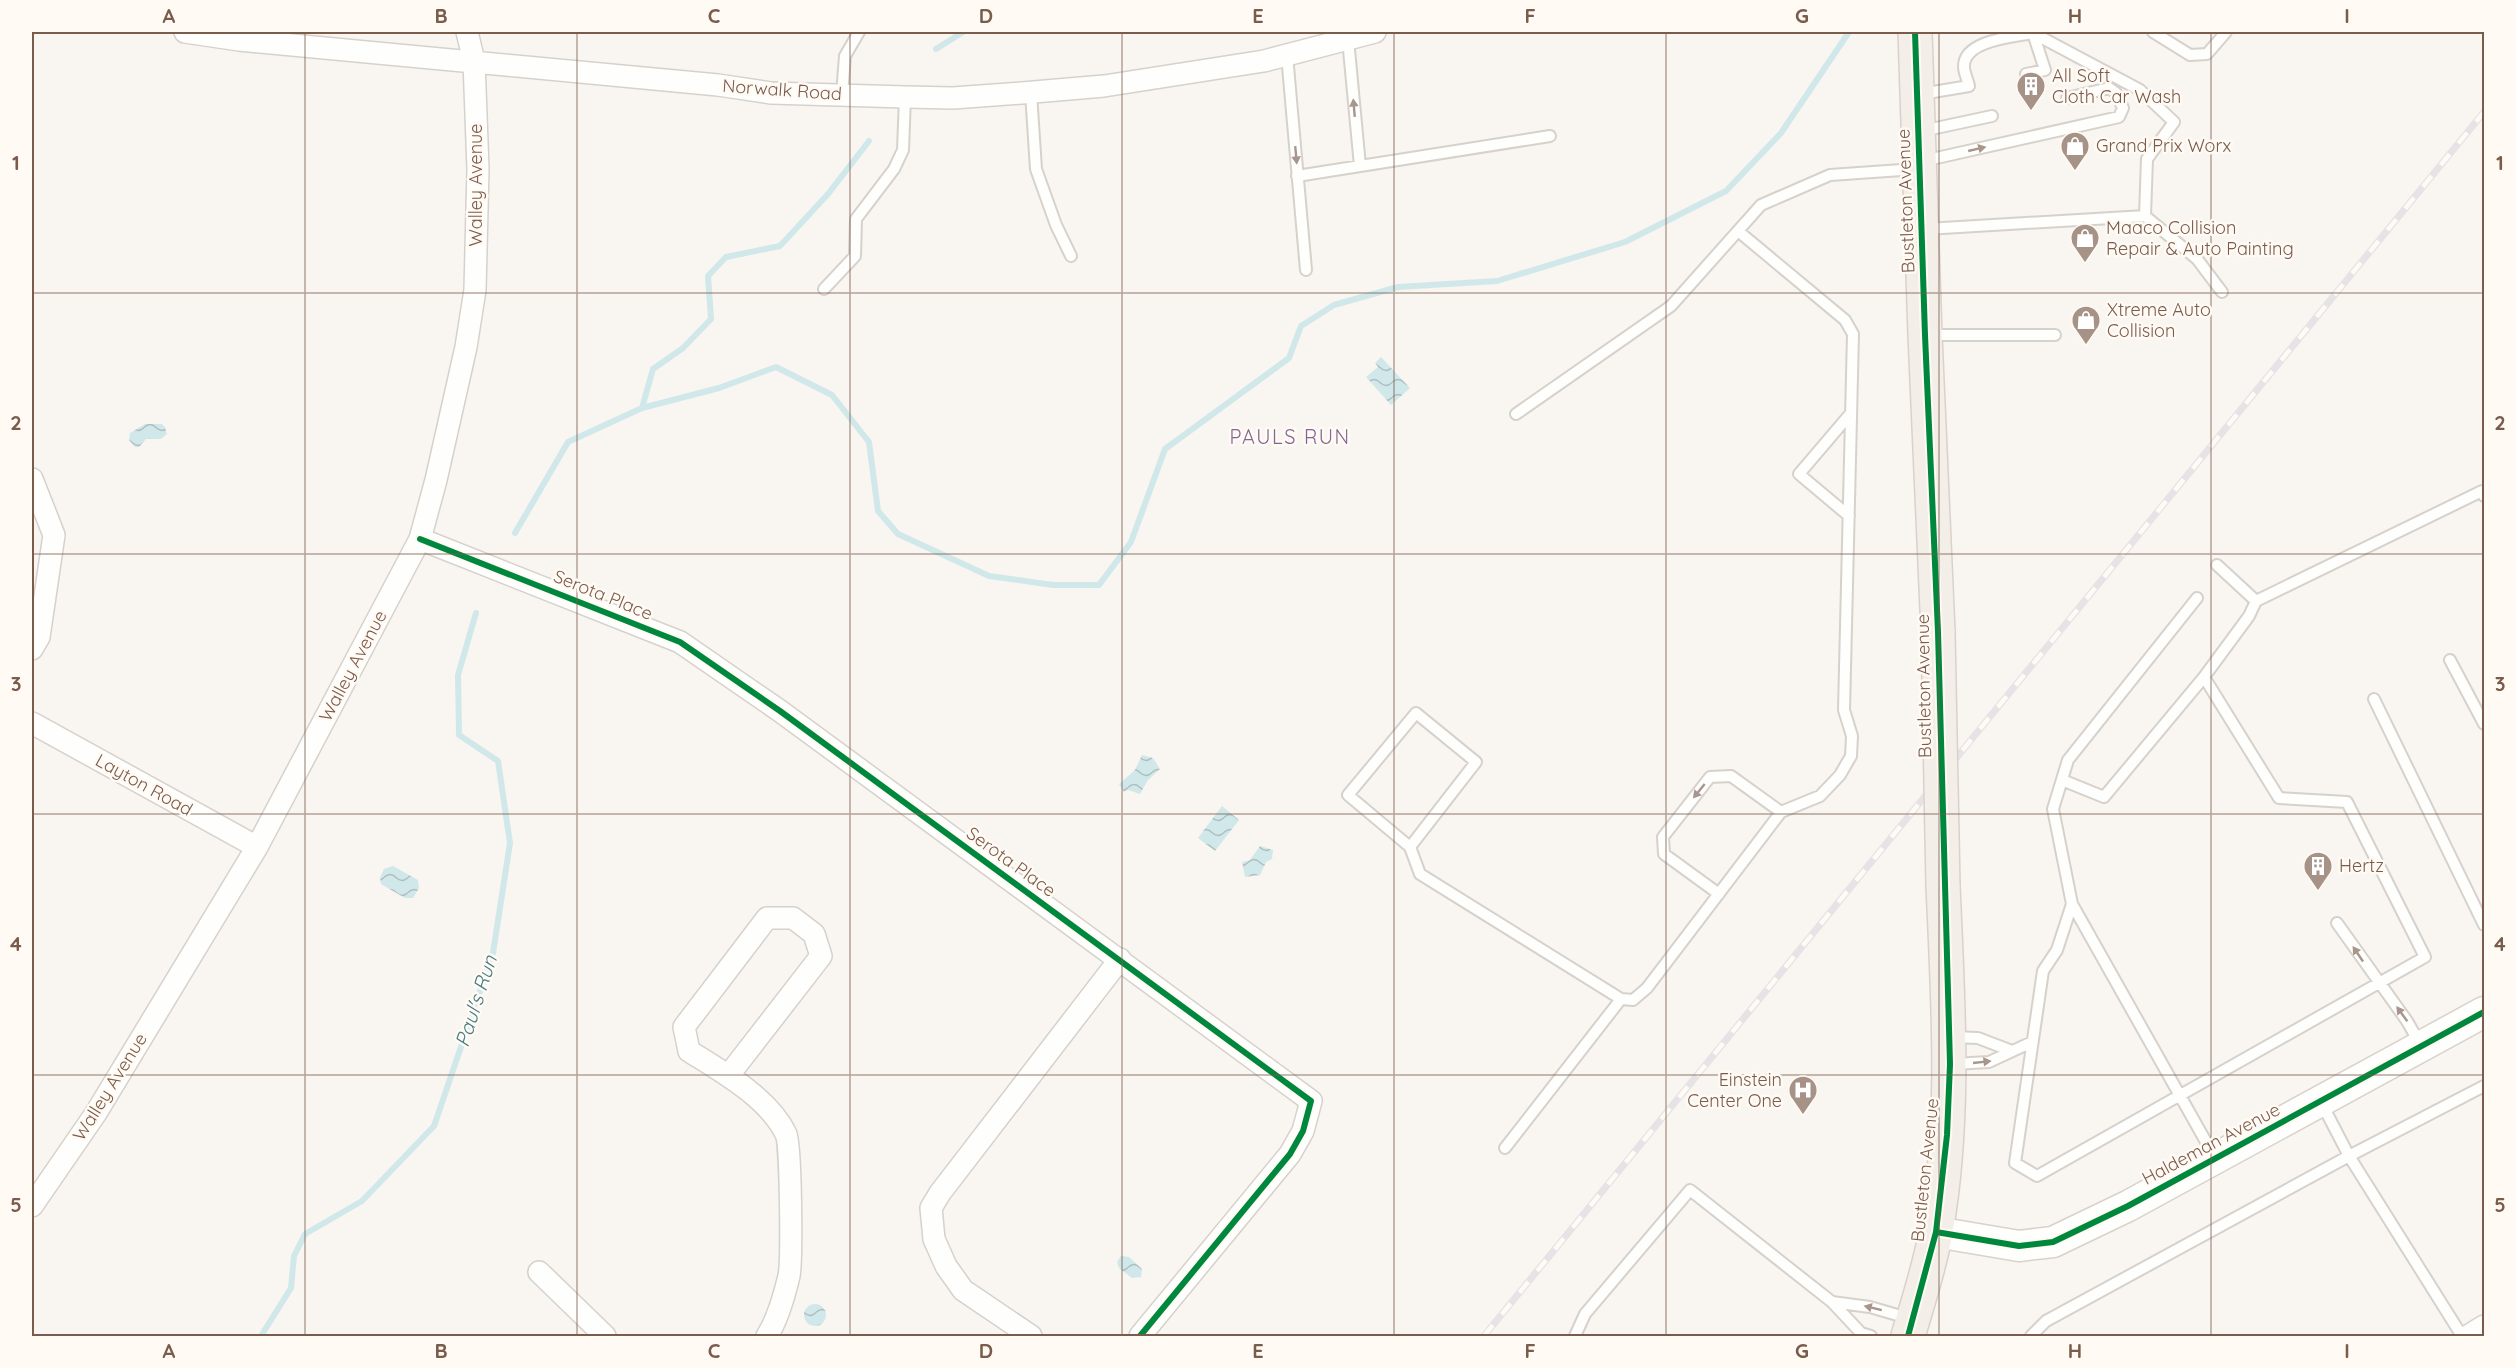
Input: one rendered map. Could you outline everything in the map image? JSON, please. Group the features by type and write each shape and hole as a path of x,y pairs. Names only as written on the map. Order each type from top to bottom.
{"main road":[{"name":"Bustleton Avenue","path":"1911,1328 1936,1232 1947,1136 1950,1051 1943,886 1938,632 1915,32"},
{"name":"Haldeman Avenue","path":"1936,1232 2019,1246 2053,1242 2128,1206 2484,1012"}],"street":[{"name":"Norwalk Road","path":"185,32 239,40 718,85 771,93 953,98 1115,84 1264,61 1375,32"},
{"name":"Walley Avenue","path":"32,1206 96,1113 257,847 420,539 436,480 463,358 475,290 478,169 474,61 467,32"},
{"path":"32,479 54,535 39,637 32,649"},
{"name":"Serota Place","path":"420,539 680,642 780,711 1311,1101 1304,1131 1290,1154 1140,1336"},
{"name":"Layton Road","path":"32,723 257,847"},
{"path":"728,1076 821,956 814,934 793,918 767,918 684,1027 689,1050 728,1076 770,1109 787,1135 790,1201 789,1274 774,1324 767,1336"},
{"path":"1031,1336 963,1290 946,1266 934,1239 931,1208 940,1193 1120,959"},
{"path":"539,1272 605,1336"},
{"path":"2468,1336 2484,1326"}],"lane":[{"path":"842,95 845,56 859,32"},
{"path":"2153,32 2190,54 2207,54 2226,32"},
{"path":"1969,86 1964,65 1968,54 1977,45 2033,33 2140,90 2174,123 2147,159 2145,216"},
{"path":"2026,74 2046,70 2033,33"},
{"path":"1348,39 1360,166"},
{"path":"1287,55 1306,270"},
{"path":"1917,94 1982,83"},
{"path":"1516,414 1671,306 1761,205 1830,175 1919,154 2119,117 2123,108 2116,93 2109,88 2067,98"},
{"path":"2116,93 2140,90"},
{"path":"1031,93 1036,169 1056,225 1071,256"},
{"path":"824,290 855,256 856,219 894,169 903,150 905,97"},
{"path":"1919,154 1992,116"},
{"path":"1298,176 1550,136"},
{"path":"1922,230 2145,216 2197,259 2222,292"},
{"path":"1410,847 1476,762 1416,713 1348,795 1410,847 1420,874 1621,999 1633,1000 1647,988 1781,813 1820,796 1840,775 1851,756 1852,736 1844,710 1853,334 1845,320 1738,231"},
{"path":"1925,336 2055,335"},
{"path":"1849,516 1799,474 1851,413"},
{"path":"2062,780 2104,797 2204,677 2249,616 2256,601 2484,492"},
{"path":"2217,565 2256,601"},
{"path":"2198,598 2068,760 2053,809 2072,904 2216,1159"},
{"path":"2450,660 2484,724"},
{"path":"2072,904 2058,950 2043,972 2015,1163 2037,1176 2425,957 2347,802 2279,798 2204,677"},
{"path":"2374,699 2484,925"},
{"path":"1719,894 1664,854 1663,837 1710,777 1731,776 1781,813"},
{"path":"2337,923 2406,1020 2422,1047"},
{"path":"1505,1148 1621,999"},
{"path":"1950,1051 1978,1038 2012,1051"},
{"path":"1950,1051 1989,1062 2032,1042"},
{"path":"2031,1336 2046,1321 2349,1156 2484,1086"},
{"path":"2321,1102 2349,1156 2462,1336"},
{"path":"1575,1336 1585,1314 1690,1190 1832,1302 1862,1333 1871,1336"},
{"path":"1832,1302 1870,1307 1911,1328"}],"water":[{"path":"1381,357 1410,388 1391,405 1366,377 1378,367 1375,363"},
{"path":"145,424 162,424 167,434 161,439 146,439 139,447 135,447 129,440 130,433"},
{"path":"1142,755 1153,758 1160,769 1148,780 1140,794 1128,790 1124,792 1119,784 1135,770"},
{"path":"1222,806 1239,820 1215,851 1198,838"},
{"path":"1260,846 1273,850 1272,859 1266,862 1260,875 1245,877 1242,862 1250,860"},
{"path":"393,866 418,880 419,888 413,898 405,898 381,884 380,878 384,869"},
{"path":"1121,1256 1129,1257 1142,1269 1141,1277 1132,1278 1119,1268 1117,1262"},
{"path":"811,1304 819,1304 826,1311 826,1319 819,1326 811,1326 804,1319 804,1311"}],"waterway":[{"path":"936,49 963,32"},
{"path":"515,533 568,442 642,408 719,388 776,367 832,395 869,442 878,511 898,534 989,576 1053,585 1099,585 1131,542 1165,449 1289,358 1301,326 1334,305 1398,287 1497,281 1625,242 1726,191 1781,133 1849,32"},
{"path":"642,408 653,369 683,348 711,319 708,276 726,257 780,246 828,194 869,141"},
{"name":"Paul's Run","path":"261,1336 291,1288 294,1256 305,1234 362,1201 434,1126 493,953 510,843 498,761 459,735 458,675 476,613"}],"railway":[{"path":"1484,1336 2484,112"}],"cycle path":[{"path":"1908,1336 1936,1232 1947,1135 1950,1064 1938,632 1915,32"},
{"path":"420,539 680,642 780,711 1311,1101 1303,1131 1290,1154 1140,1336"},
{"path":"1936,1232 2019,1246 2053,1242 2128,1206 2484,1012"}],"place":[{"name":"All Soft Cloth Car Wash","path":"2031,112"},
{"name":"Grand Prix Worx","path":"2075,172"},
{"name":"Maaco Collision Repair & Auto Painting","path":"2085,264"},
{"name":"Xtreme Auto Collision","path":"2086,346"},
{"name":"Hertz","path":"2318,892"},
{"name":"Einstein Center One","path":"1803,1116"}],"district":[{"name":"PAULS RUN","path":"1290,437"}]}
